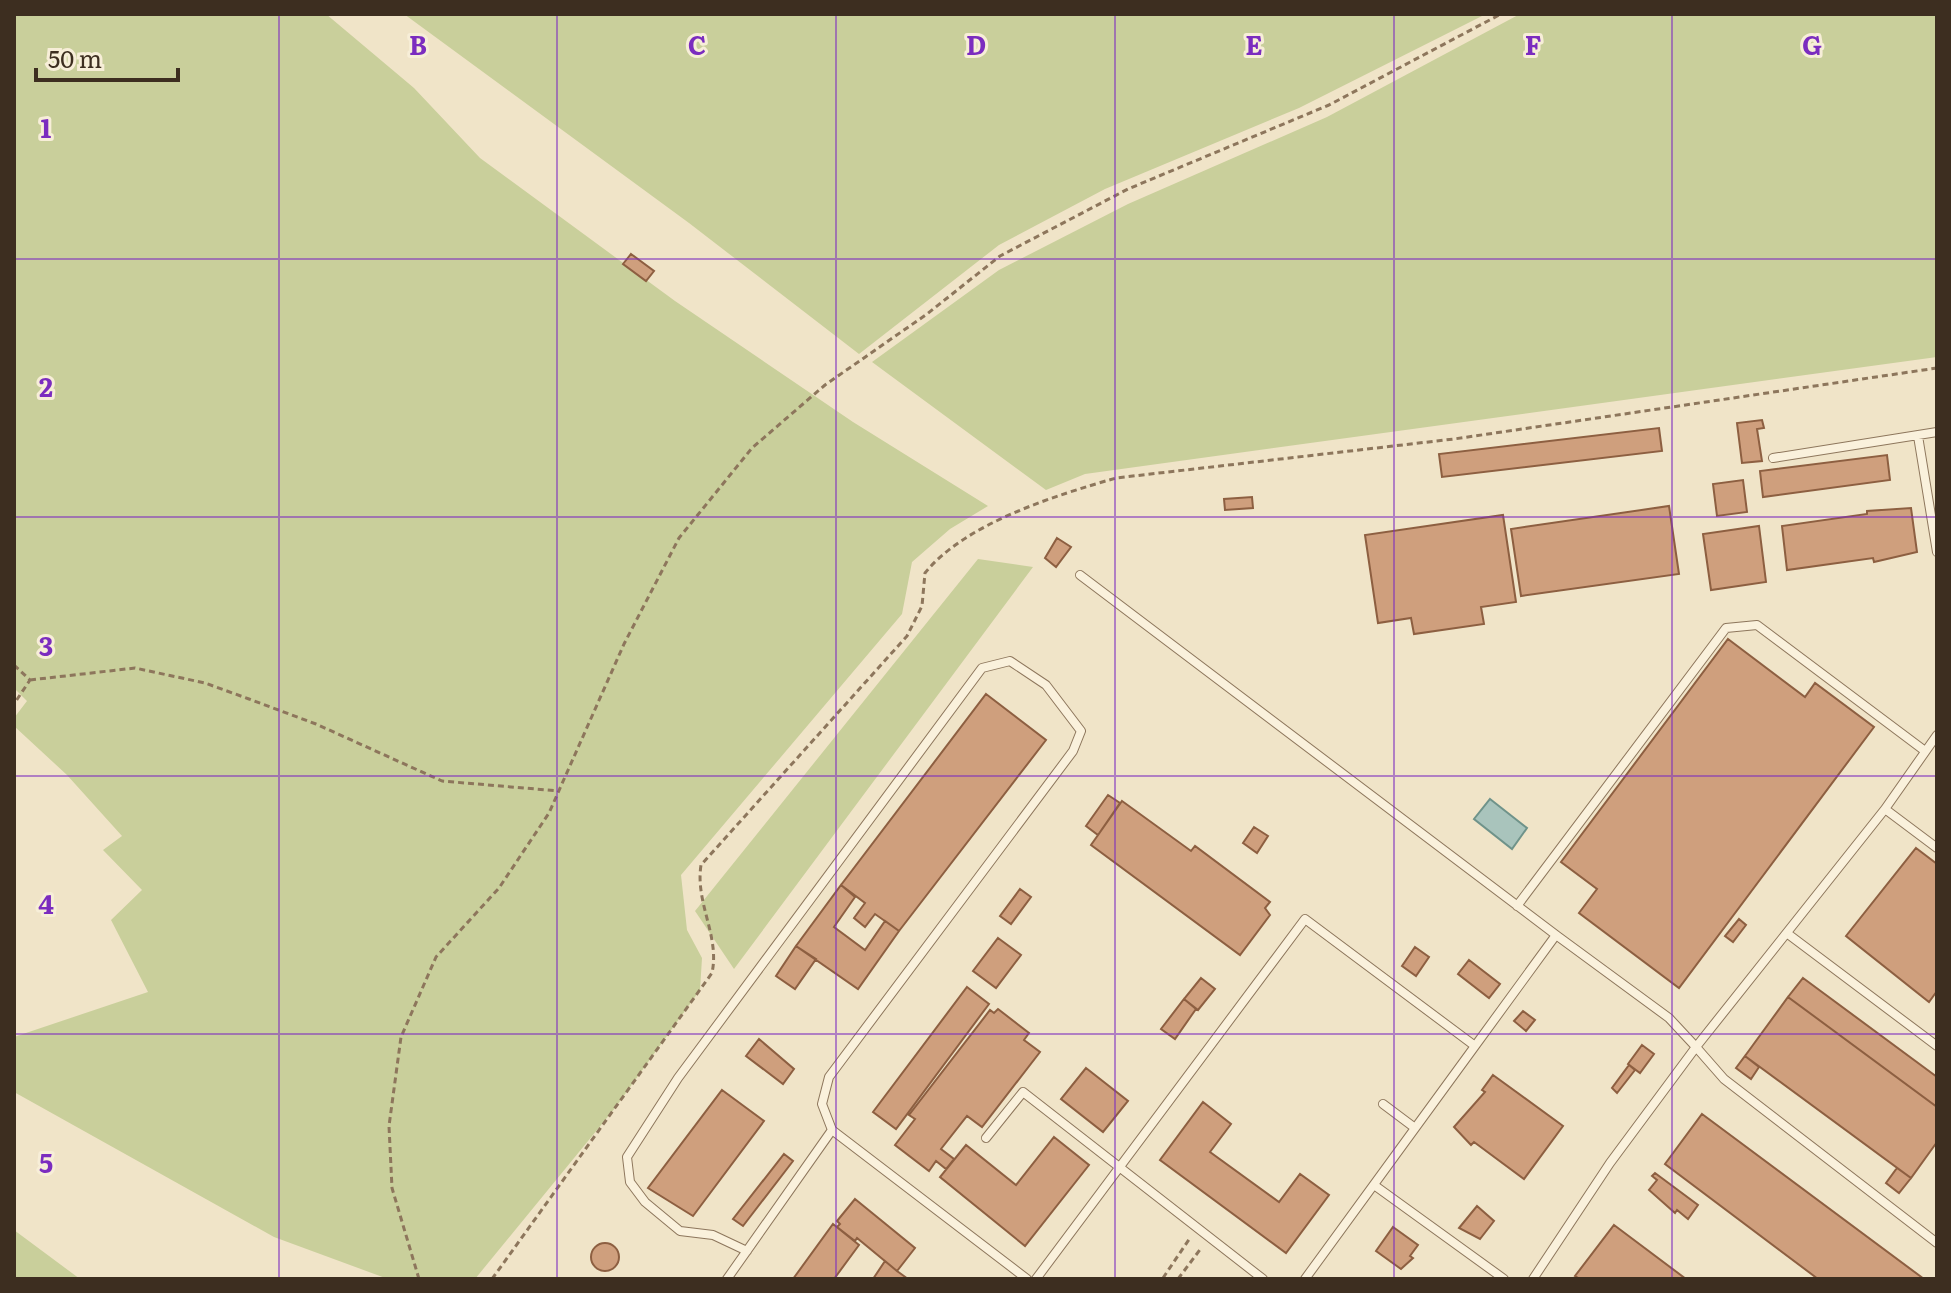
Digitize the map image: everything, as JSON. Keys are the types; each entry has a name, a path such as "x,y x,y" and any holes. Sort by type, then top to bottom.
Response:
{"lane":[{"path":"1773,458 1937,432"},
{"path":"1918,436 1937,552"},
{"path":"1080,575 1669,1018 1724,1079 1937,1243"},
{"path":"1517,906 1726,628 1757,625 1925,751"},
{"path":"747,1251 713,1235 680,1231 645,1202 630,1182 627,1157 678,1078 982,668 1010,661 1046,685 1081,731 1073,751 829,1077 822,1104 832,1130 1027,1279"},
{"path":"1533,1279 1610,1163 1696,1047 1885,809 1937,735"},
{"path":"1885,809 1937,848"},
{"path":"1036,1279 1305,919 1475,1046"},
{"path":"1788,934 1937,1046"},
{"path":"1305,1279 1556,935"},
{"path":"986,1138 1023,1092 1119,1170 1263,1279"},
{"path":"1383,1104 1415,1128"},
{"path":"727,1279 832,1130"},
{"path":"1374,1185 1504,1279"}],"path":[{"path":"419,1279 392,1188 389,1126 401,1037 436,957 499,888 559,791 624,644 679,538 752,448 813,395 927,314 1000,256 1128,189 1329,105 1501,14"},
{"path":"492,1279 712,973 714,951 698,883 701,865 907,636 922,606 925,573 960,541 1069,492 1116,478 1454,439 1937,368"},
{"path":"14,665 30,680 135,668 205,683 316,724 442,781 559,791"},
{"path":"14,704 30,680"},
{"path":"1163,1279 1197,1229"},
{"path":"1178,1279 1208,1238"}],"green space":[{"path":"14,14 326,14 414,88 480,158 675,301 853,422 988,506 950,529 912,562 902,614 681,875 687,930 702,958 700,990 615,1108 475,1279 388,1279 274,1237 14,1092 14,1037 148,992 111,920 142,890 103,850 122,836 67,775 14,726 14,718 27,701 14,688"},
{"path":"404,14 1486,14 1299,108 1105,189 999,245 859,354 689,223"},
{"path":"1520,14 1937,14 1937,357 1085,474 1046,490 872,362 999,270 1128,204 1327,117"},
{"path":"978,559 1033,567 734,969 695,911"},
{"path":"14,1230 80,1279 14,1279"}],"water":[{"path":"1490,799 1527,828 1512,849 1474,819"}],"building":[{"path":"631,254 654,271 646,281 623,264"},
{"path":"1762,420 1764,428 1757,429 1762,461 1742,463 1737,423"},
{"path":"1659,428 1662,451 1442,477 1439,454"},
{"path":"1887,455 1890,480 1763,497 1760,471"},
{"path":"1743,480 1747,512 1717,516 1713,484"},
{"path":"1252,497 1253,508 1225,510 1224,499"},
{"path":"1669,506 1679,574 1521,596 1511,529"},
{"path":"1911,508 1917,552 1874,562 1873,558 1787,570 1782,526 1867,514 1867,511"},
{"path":"1503,515 1516,602 1481,607 1484,624 1414,634 1411,618 1378,623 1365,535"},
{"path":"1759,526 1766,582 1711,590 1703,534"},
{"path":"1057,538 1071,547 1056,567 1045,558"},
{"path":"1728,639 1805,697 1815,683 1874,727 1679,988 1579,913 1597,889 1561,862"},
{"path":"986,694 1046,740 899,931 875,914 865,927 854,918 865,903 841,885"},
{"path":"1108,795 1120,803 1098,835 1086,826"},
{"path":"1122,801 1191,851 1195,846 1270,902 1265,908 1270,915 1240,955 1091,845"},
{"path":"1254,827 1268,836 1257,853 1243,843"},
{"path":"1916,848 1937,864 1937,991 1929,1002 1846,936"},
{"path":"841,885 855,897 834,927 865,950 885,921 899,931 858,989 796,946"},
{"path":"1020,889 1031,897 1011,924 1000,916"},
{"path":"1739,919 1746,925 1733,942 1725,936"},
{"path":"998,938 1021,955 996,988 973,971"},
{"path":"796,946 816,959 795,989 776,976"},
{"path":"1415,947 1429,957 1416,976 1402,966"},
{"path":"1469,960 1500,984 1489,998 1458,974"},
{"path":"1201,978 1215,989 1198,1010 1184,999"},
{"path":"1803,978 1937,1077 1937,1107 1788,997"},
{"path":"967,987 989,1004 896,1129 873,1112"},
{"path":"1788,997 1937,1107 1937,1142 1911,1178 1745,1056"},
{"path":"1184,999 1196,1009 1175,1039 1161,1029"},
{"path":"998,1009 1029,1033 1024,1040 1040,1052 982,1127 967,1116 941,1149 954,1159 946,1169 936,1161 929,1171 895,1145 915,1119 909,1115 990,1010 994,1013"},
{"path":"1523,1011 1535,1020 1526,1031 1514,1021"},
{"path":"759,1039 794,1069 783,1084 746,1056"},
{"path":"1642,1045 1654,1054 1640,1073 1628,1064"},
{"path":"1745,1056 1759,1067 1751,1079 1736,1068"},
{"path":"1629,1065 1635,1070 1617,1093 1612,1088"},
{"path":"1086,1068 1128,1101 1103,1132 1061,1099"},
{"path":"1493,1075 1563,1126 1524,1179 1474,1142 1471,1145 1454,1127 1485,1092 1482,1090"},
{"path":"722,1090 764,1121 693,1216 648,1188"},
{"path":"1203,1102 1231,1124 1210,1152 1279,1202 1300,1174 1329,1195 1286,1253 1160,1160"},
{"path":"1702,1114 1924,1279 1818,1279 1665,1164"},
{"path":"1054,1137 1089,1165 1025,1246 940,1177 966,1145 1016,1185"},
{"path":"784,1154 793,1161 743,1226 733,1219"},
{"path":"1897,1168 1911,1178 1899,1193 1886,1183"},
{"path":"1655,1173 1698,1205 1688,1219 1677,1210 1675,1213 1649,1190 1657,1180 1652,1176"},
{"path":"855,1199 915,1248 897,1271 857,1238 855,1241 837,1227 840,1224 837,1221"},
{"path":"1477,1206 1494,1221 1480,1239 1459,1228"},
{"path":"833,1224 859,1245 834,1279 793,1279"},
{"path":"1614,1225 1686,1279 1580,1279 1575,1276"},
{"path":"1393,1227 1418,1245 1410,1256 1413,1258 1401,1269 1376,1251"},
{"path":"605,1243 615,1247 619,1257 615,1267 605,1271 595,1267 591,1257 595,1247"},
{"path":"885,1261 897,1271 908,1279 873,1279"}]}
